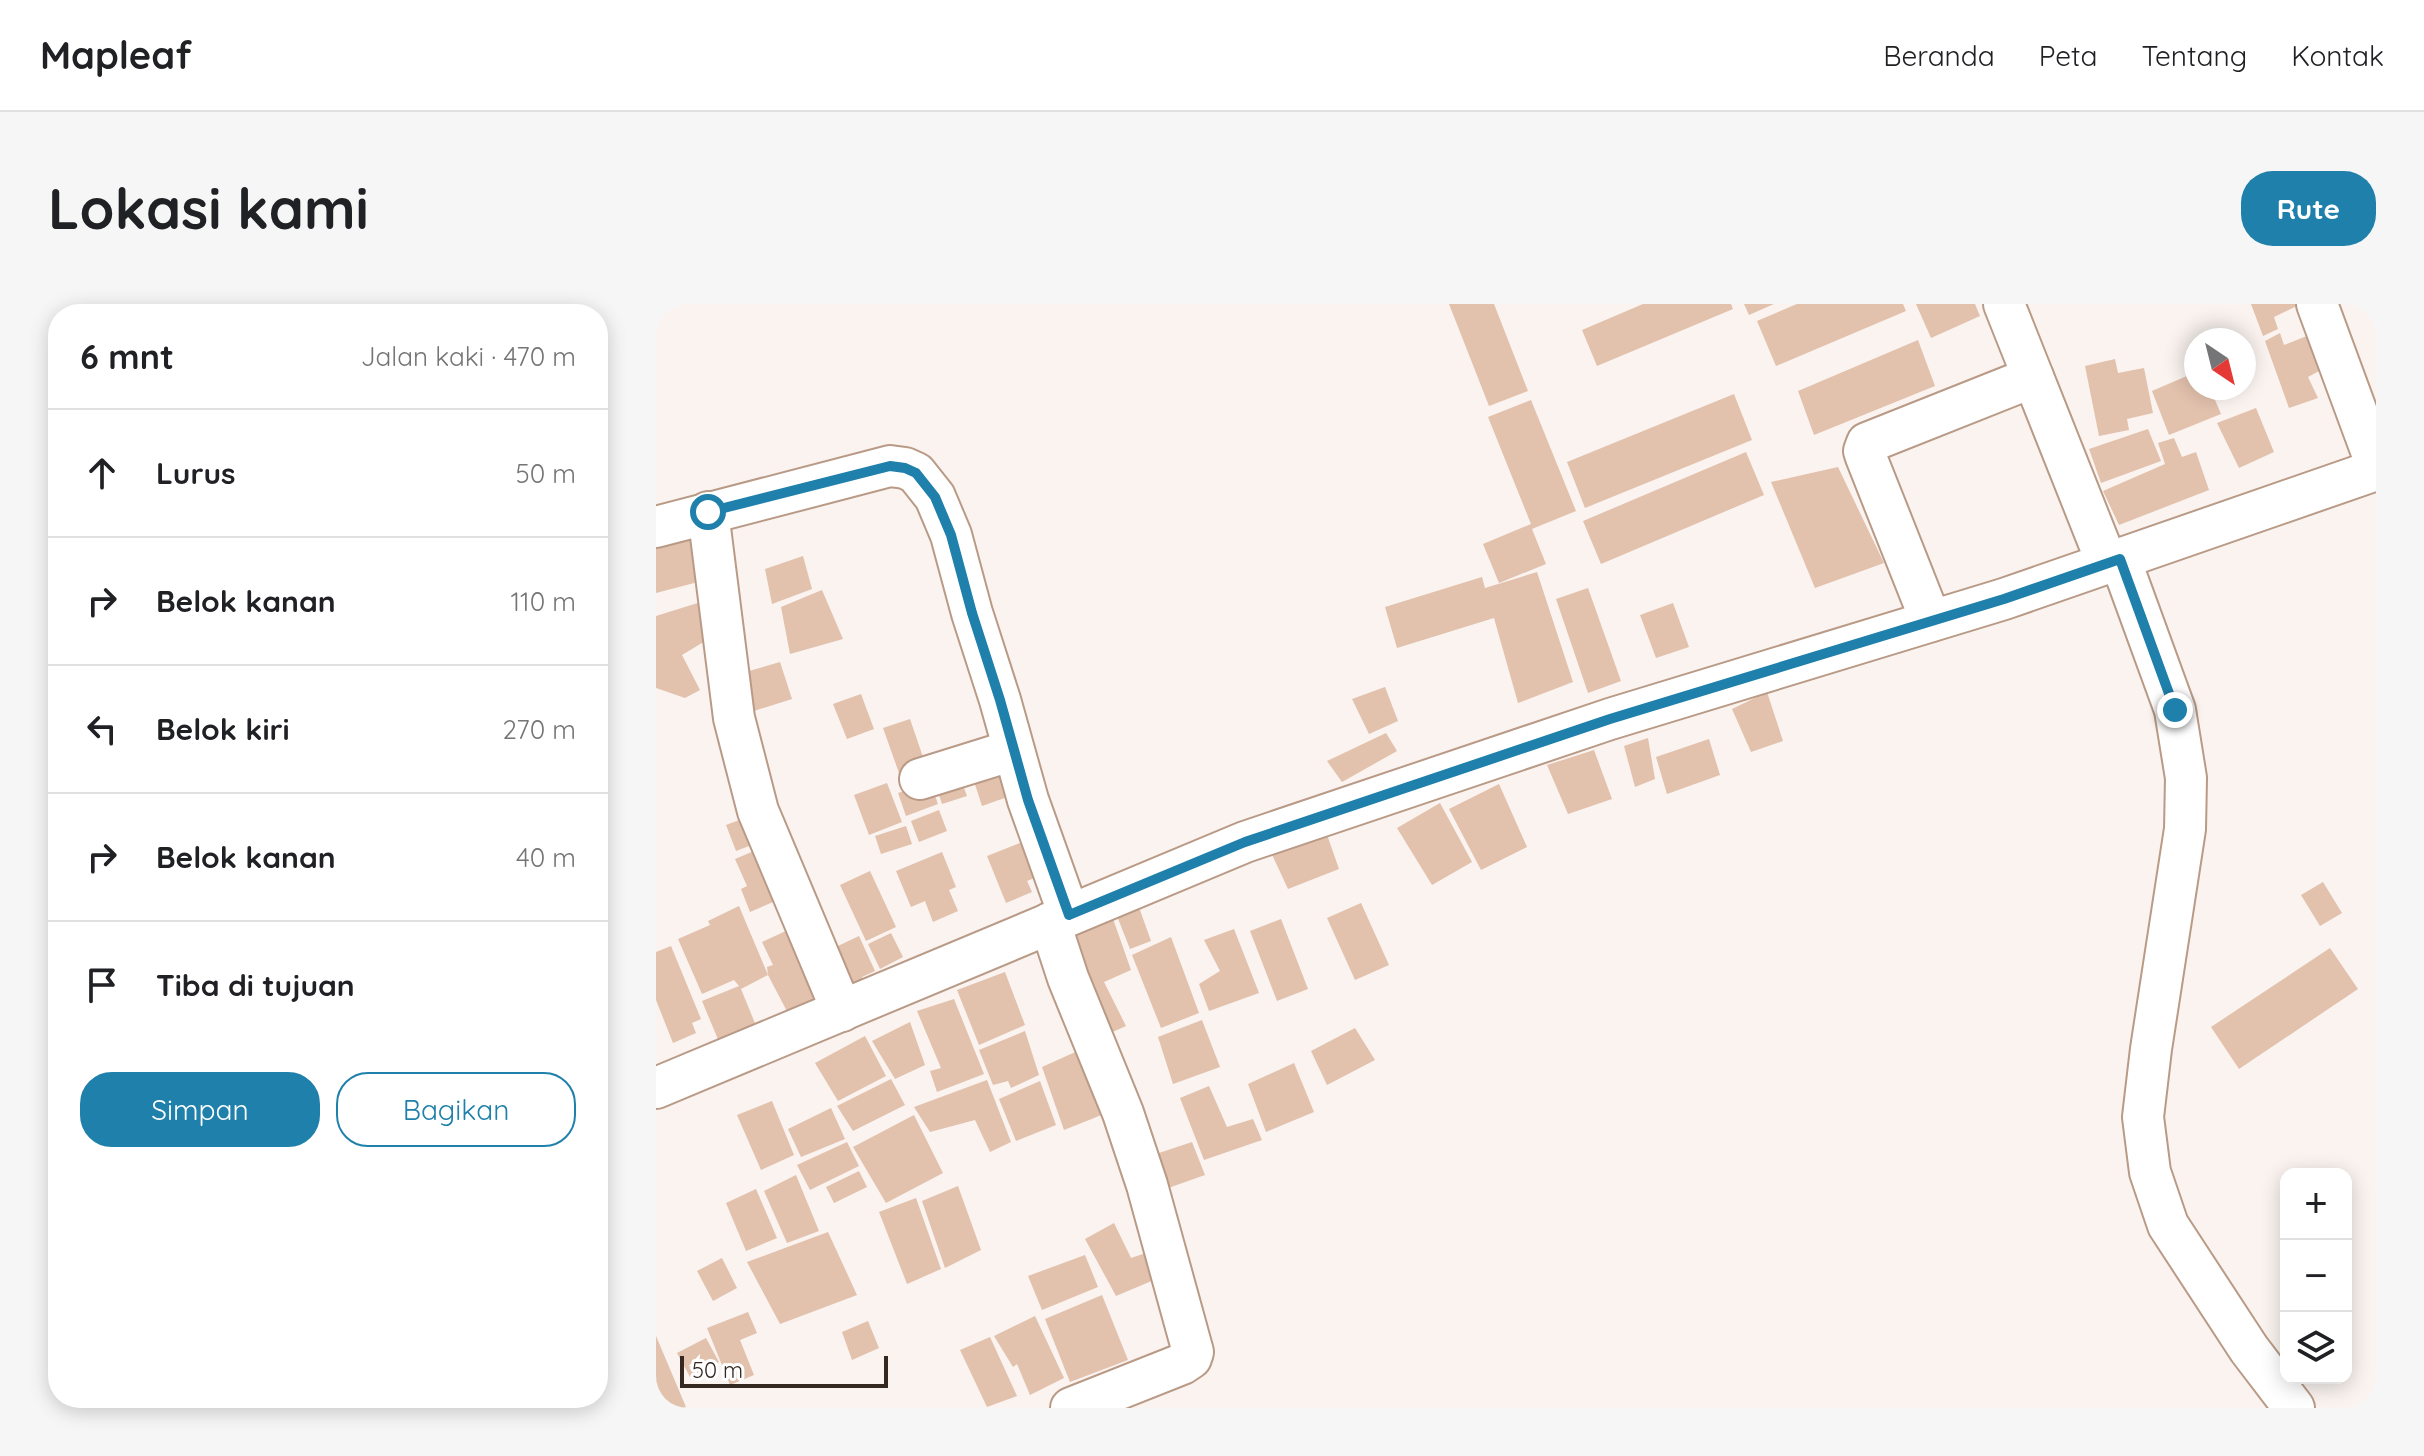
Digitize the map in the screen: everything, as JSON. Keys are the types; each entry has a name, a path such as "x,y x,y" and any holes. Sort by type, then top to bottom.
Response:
{"street":[{"path":"2004,304 2175,710 2186,778 2185,829 2143,1117 2150,1172 2168,1225 2249,1349 2294,1408"},
{"path":"656,1088 1245,842 1610,719 1931,621 2114,561 2376,467 2317,304"},
{"path":"1931,621 1866,457 1865,447 1867,443 2033,377"},
{"path":"656,527 890,466 916,473 935,497 951,535 1000,700 1060,919 1068,978 1123,1113 1147,1185 1193,1352 1191,1358 1182,1364 1071,1408"},
{"path":"708,512 734,718 755,797 799,914 842,1011"},
{"path":"920,779 1013,750"}],"building":[{"path":"1449,304 1494,304 1528,391 1489,406"},
{"path":"1643,304 1731,304 1733,309 1597,366 1582,330"},
{"path":"1744,304 1774,304 1749,315"},
{"path":"1797,304 1903,304 1906,311 1776,366 1757,321"},
{"path":"1916,304 1975,304 1980,316 1931,338"},
{"path":"2251,304 2301,304 2274,317 2278,329 2263,336"},
{"path":"2317,332 2332,364 2308,377 2318,398 2289,408 2265,341 2280,333 2284,345"},
{"path":"1918,340 1935,386 1814,435 1798,391"},
{"path":"2115,359 2118,373 2144,368 2153,413 2127,419 2129,430 2099,436 2085,366"},
{"path":"2184,377 2184,400 2215,400 2221,414 2169,435 2152,391"},
{"path":"1734,394 1752,440 1585,508 1567,462"},
{"path":"1531,400 1576,511 1532,529 1546,564 1499,583 1483,544 1531,524 1488,417"},
{"path":"2256,408 2274,452 2239,468 2217,423"},
{"path":"2148,429 2161,461 2101,483 2089,449"},
{"path":"2174,438 2182,457 2196,452 2209,490 2119,525 2103,491 2165,464 2158,443"},
{"path":"1746,452 1764,495 1601,564 1583,521"},
{"path":"1838,467 1884,563 1815,588 1771,482"},
{"path":"674,526 702,547 698,582 656,593 656,536"},
{"path":"803,556 812,589 772,604 765,569"},
{"path":"1537,572 1573,682 1518,703 1494,618 1397,648 1385,607 1482,577 1485,588"},
{"path":"1588,588 1621,681 1588,693 1556,599"},
{"path":"822,590 843,639 790,654 781,607"},
{"path":"704,601 710,638 682,655 700,690 685,698 656,688 656,616"},
{"path":"1673,603 1689,647 1656,658 1640,615"},
{"path":"780,662 792,699 754,711 742,673"},
{"path":"1385,687 1398,721 1369,734 1352,699"},
{"path":"1767,692 1783,741 1751,752 1732,709"},
{"path":"861,694 874,729 847,739 833,704"},
{"path":"910,719 925,763 899,773 883,728"},
{"path":"1386,733 1397,751 1342,782 1327,761"},
{"path":"1648,738 1655,779 1635,787 1624,746"},
{"path":"1709,739 1720,775 1667,794 1656,757"},
{"path":"1594,750 1612,799 1568,814 1547,765"},
{"path":"1002,762 1013,795 982,806 971,772"},
{"path":"959,774 967,796 942,804 935,783"},
{"path":"930,782 938,804 906,816 898,793"},
{"path":"887,783 902,822 869,835 854,795"},
{"path":"1499,784 1527,847 1481,870 1449,809"},
{"path":"1440,803 1472,862 1432,885 1397,828"},
{"path":"939,810 947,831 919,842 911,821"},
{"path":"750,816 767,839 736,851 726,825"},
{"path":"906,826 912,844 881,854 875,836"},
{"path":"1324,826 1339,869 1288,889 1269,848"},
{"path":"1035,837 1049,872 1027,881 1032,892 1006,903 987,856"},
{"path":"768,845 789,895 750,912 741,889 747,886 735,859"},
{"path":"942,852 956,887 949,890 958,911 933,922 925,901 911,907 896,871"},
{"path":"870,871 896,927 866,941 840,885"},
{"path":"2323,882 2342,913 2320,926 2301,895"},
{"path":"1136,899 1151,941 1130,949 1113,906"},
{"path":"1361,903 1389,965 1355,980 1327,918"},
{"path":"739,906 768,975 741,989 759,1033 722,1049 702,1001 739,986 734,980 702,994 678,939 710,925 708,921"},
{"path":"1112,916 1131,970 1104,982 1126,1026 1099,1038 1061,937"},
{"path":"1281,919 1308,989 1277,1001 1250,931"},
{"path":"801,924 836,999 791,1019 768,975 767,967 773,965 762,942"},
{"path":"1234,929 1259,993 1209,1011 1199,984 1220,971 1204,940"},
{"path":"891,933 903,957 880,969 868,944"},
{"path":"859,936 875,971 862,977 866,986 845,985 821,954"},
{"path":"1171,937 1199,1013 1161,1028 1132,955"},
{"path":"671,946 701,1019 692,1023 696,1033 673,1043 656,1000 656,952"},
{"path":"2330,948 2358,989 2239,1069 2211,1027"},
{"path":"1005,972 1025,1025 979,1045 957,990"},
{"path":"954,999 984,1074 937,1092 930,1071 941,1068 917,1011"},
{"path":"1202,1020 1220,1067 1173,1084 1158,1037"},
{"path":"910,1022 925,1065 895,1079 872,1041"},
{"path":"1355,1028 1375,1060 1327,1085 1311,1051"},
{"path":"1025,1031 1039,1075 1011,1088 1008,1081 993,1085 979,1050"},
{"path":"865,1036 886,1076 838,1101 815,1063"},
{"path":"1082,1049 1109,1112 1064,1130 1042,1067"},
{"path":"1294,1063 1314,1112 1266,1132 1248,1084"},
{"path":"891,1079 905,1105 853,1131 837,1106"},
{"path":"987,1080 1011,1142 990,1152 975,1120 930,1132 914,1107"},
{"path":"1040,1081 1056,1125 1016,1141 999,1099"},
{"path":"1209,1086 1227,1127 1253,1119 1262,1140 1204,1160 1180,1098"},
{"path":"772,1101 794,1155 761,1170 737,1115"},
{"path":"831,1108 845,1139 801,1157 788,1129"},
{"path":"914,1115 943,1173 886,1203 853,1147"},
{"path":"847,1142 859,1166 810,1190 797,1165"},
{"path":"1192,1142 1205,1175 1157,1192 1144,1158"},
{"path":"859,1171 867,1187 834,1203 826,1187"},
{"path":"796,1175 819,1231 787,1243 764,1191"},
{"path":"958,1186 981,1250 945,1268 922,1201"},
{"path":"756,1189 777,1238 746,1251 726,1203"},
{"path":"916,1198 941,1269 907,1284 879,1212"},
{"path":"1114,1223 1131,1258 1149,1252 1161,1277 1116,1296 1085,1239"},
{"path":"828,1232 857,1295 780,1324 747,1262"},
{"path":"1085,1255 1098,1287 1042,1310 1028,1276"},
{"path":"722,1258 737,1288 713,1301 697,1271"},
{"path":"1102,1295 1128,1360 1070,1382 1045,1319"},
{"path":"748,1312 757,1333 740,1340 754,1375 730,1385 707,1328"},
{"path":"1035,1316 1064,1378 1030,1395 1017,1364 1013,1367 994,1336"},
{"path":"868,1321 879,1348 852,1360 842,1332"},
{"path":"656,1336 686,1407 656,1408"},
{"path":"990,1337 1017,1396 987,1407 960,1350"},
{"path":"706,1338 719,1362 690,1377 677,1353"}],"route":[{"path":"708,512 890,466 916,473 935,497 951,535 1028,800 1069,915 1245,842 1610,719 2004,599 2120,559 2175,710"}]}
